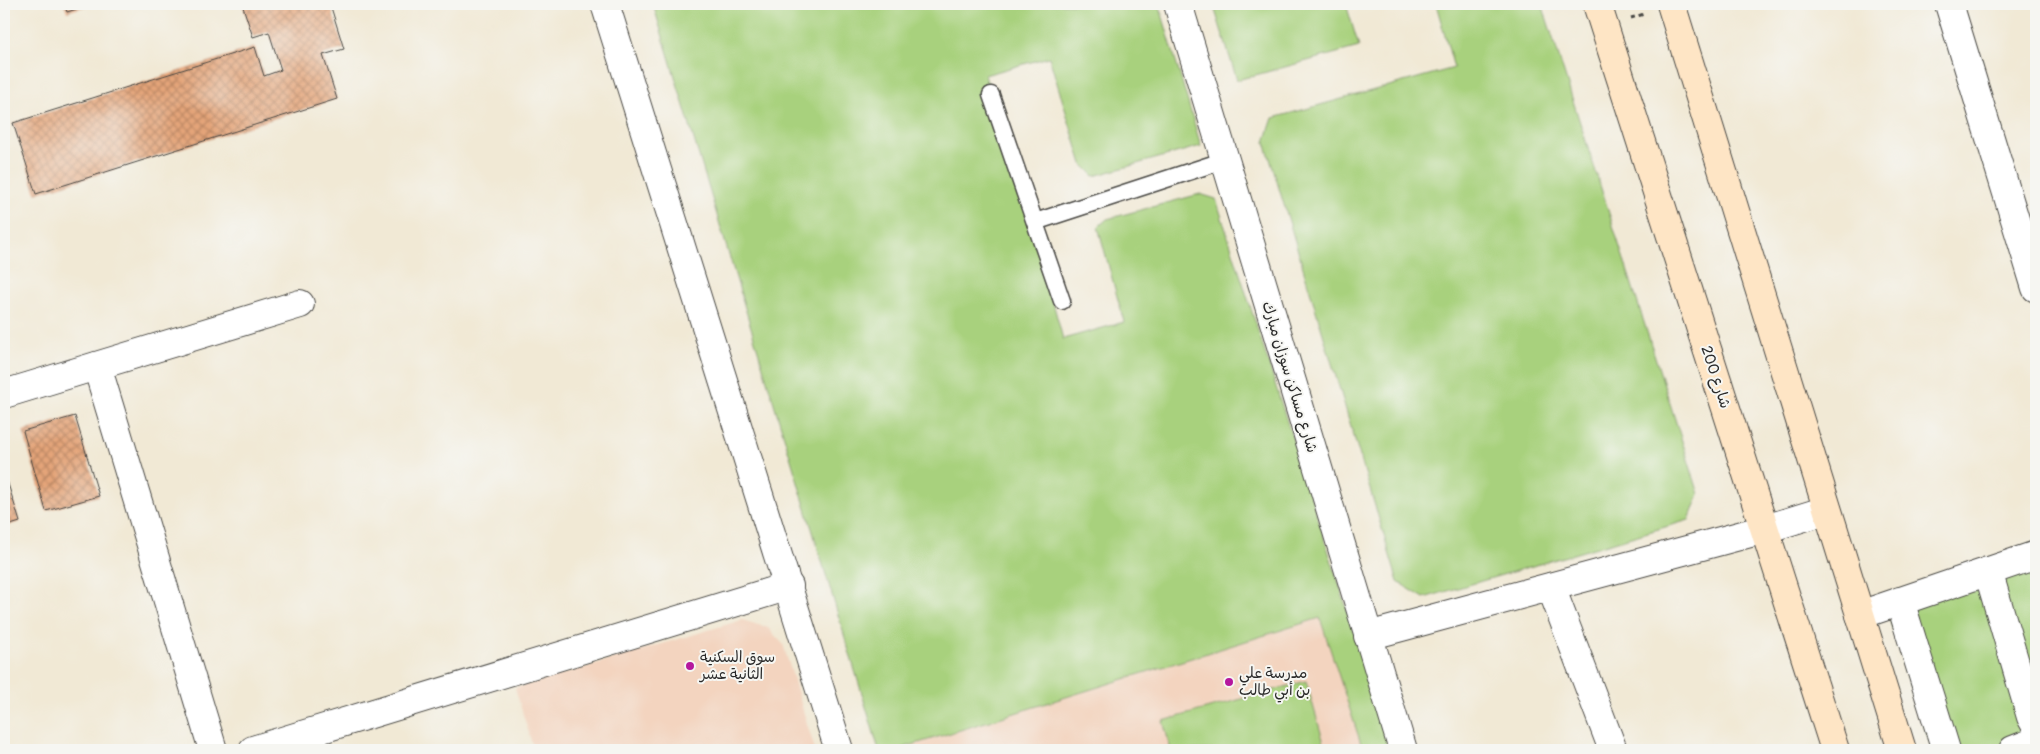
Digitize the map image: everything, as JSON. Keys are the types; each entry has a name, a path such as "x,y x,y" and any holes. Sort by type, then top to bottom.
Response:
{"street":[{"path":"605,4 839,750"},
{"name":"شارع مساكن سوزان مبارك","path":"1178,4 1402,750"},
{"path":"1950,4 2036,288"},
{"path":"1671,5 1902,750"},
{"name":"شارع 200","path":"1600,15 1835,750"},
{"path":"4,394 300,304"},
{"path":"97,366 213,750"},
{"path":"1368,636 1765,529 1827,510"},
{"path":"1860,615 2036,555"},
{"path":"1988,572 2035,723 2013,750"},
{"path":"253,750 789,586"},
{"path":"1551,587 1613,750"},
{"path":"1900,601 1946,750"}],"lane":[{"path":"991,95 1062,301"},
{"path":"1035,222 1225,160"}],"path":[{"path":"1600,15 1671,5"}],"shaded area":[{"name":"مدرسة علي بن أبي طالب","path":"1321,618 1363,750 913,750 911,746"},
{"name":"سوق السكنية الثانية عشر","path":"742,620 768,628 783,644 815,750 534,750 515,688"}],"green space":[{"path":"653,4 1159,4 1201,146 1094,176 1082,164 1049,57 985,75 1037,244 1063,339 1124,322 1098,227 1107,219 1200,194 1216,199 1392,750 1363,750 1320,618 896,750 879,750"},
{"path":"1213,4 1346,4 1359,47 1237,80"},
{"path":"1436,4 1542,4 1699,494 1689,520 1424,598 1398,582 1265,142 1273,118 1454,68"},
{"path":"2036,561 2036,750 1932,750 1886,608"},
{"path":"1306,681 1326,750 1171,750 1163,721"}],"building":[{"path":"64,4 93,4 67,12"},
{"path":"242,4 330,4 344,49 323,55 337,99 36,194 13,123 255,47 264,76 281,70 269,32 253,37"},
{"path":"75,416 99,496 46,511 23,431"},
{"path":"4,471 20,522 4,527"}],"place":[{"name":"سوق السكنية الثانية عشر","path":"690,666"},
{"name":"مدرسة علي بن أبي طالب","path":"1229,682"}]}
